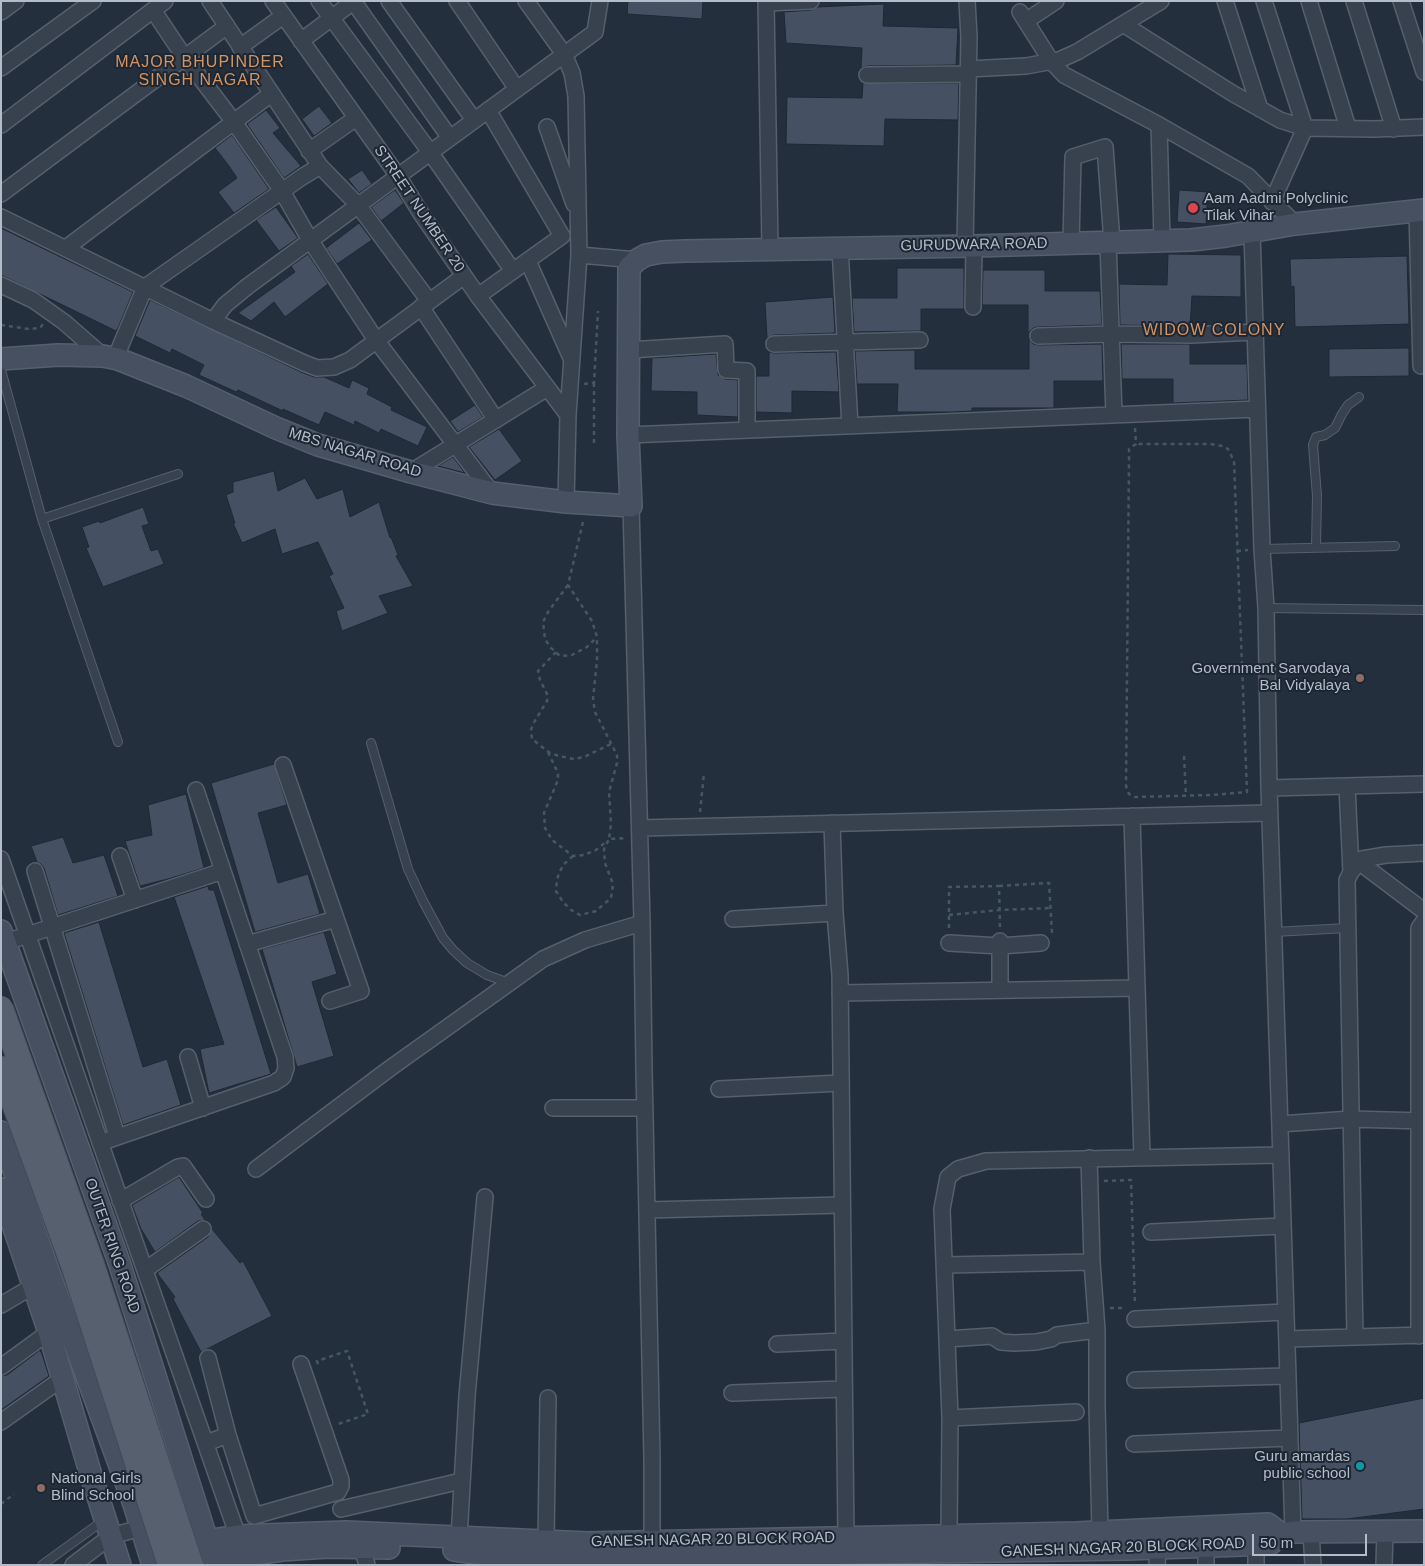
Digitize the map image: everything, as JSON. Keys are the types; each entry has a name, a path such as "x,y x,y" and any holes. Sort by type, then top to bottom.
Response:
{"main road":[{"name":"OUTER RING ROAD","path":"1,1008 92,1262 206,1558"},
{"path":"1,1068 74,1268 170,1565"}],"street":[{"path":"1,12 16,1"},
{"path":"1,68 93,1"},
{"path":"210,1 309,151 320,166 358,205 425,304 496,420"},
{"name":"STREET NUMBER 20","path":"273,1 398,176 478,296 568,415"},
{"path":"319,1 430,152 514,271"},
{"path":"301,41 354,1 450,138"},
{"path":"389,1 474,120"},
{"path":"457,1 517,89"},
{"path":"526,1 564,54 572,73 576,96 579,255 568,415 566,502"},
{"path":"213,321 225,305 240,292 595,32 600,1"},
{"path":"770,249 766,2 811,1"},
{"path":"967,1 969,37 969,246 972,307"},
{"path":"1056,1 1023,16 1051,61 1064,74 1248,176 1295,224"},
{"path":"1225,1 1260,109"},
{"path":"1264,1 1305,128 1272,202"},
{"path":"1309,1 1348,128"},
{"path":"1354,1 1394,129"},
{"path":"1401,1 1424,72"},
{"path":"867,75 968,71 1026,66 1060,60 1123,24 1151,4"},
{"path":"1,124 159,6 185,58 234,122 282,191 310,240 376,340 492,493"},
{"path":"240,46 283,16"},
{"path":"1123,24 1280,120 1305,128 1394,129 1424,127"},
{"path":"1,194 227,26"},
{"path":"66,248 271,94"},
{"path":"478,296 562,236 488,110"},
{"path":"309,151 356,118"},
{"path":"1159,125 1162,240"},
{"path":"547,127 579,217"},
{"path":"1071,243 1073,158 1106,147 1114,415"},
{"path":"1,285 33,300 109,357 145,287 320,166"},
{"path":"1420,211 1421,366"},
{"name":"GURUDWARA ROAD","path":"637,260 646,255 662,252 1191,240 1295,224 1420,211"},
{"path":"1,217 213,321 317,368 334,367 350,360 464,276"},
{"path":"1252,232 1262,549 1266,608 1269,788 1290,1438 1295,1532 1313,1565"},
{"path":"840,248 850,426"},
{"path":"579,255 637,260"},
{"path":"637,260 629,268 628,435 640,832 647,1210 647,1555"},
{"path":"528,261 572,360"},
{"path":"1038,336 1111,334 1191,335 1255,332"},
{"path":"774,344 920,340"},
{"path":"629,350 725,344 726,370 747,371 747,430"},
{"name":"MBS NAGAR ROAD","path":"1,358 58,355 109,357 186,386 276,428 309,441 411,472 492,493 566,502 631,506"},
{"path":"411,472 456,446 547,388"},
{"path":"628,435 1257,410"},
{"path":"284,765 361,991 330,1001"},
{"path":"1269,788 1424,784"},
{"path":"1347,786 1355,867"},
{"path":"100,1143 274,1084 283,1077 286,1068 286,1057 196,790"},
{"path":"640,832 698,826 1270,813"},
{"path":"1132,816 1142,1158"},
{"path":"832,823 840,993 846,1538"},
{"path":"1356,1337 1347,880 1355,867 1370,857 1424,853"},
{"path":"120,856 136,900"},
{"path":"1,859 245,1556"},
{"path":"1355,867 1424,911"},
{"path":"35,871 117,1136"},
{"path":"3,937 52,928 223,871"},
{"path":"733,919 835,913"},
{"path":"247,944 336,919"},
{"path":"1287,1339 1421,1335 1422,1053 1419,928 1424,921"},
{"path":"256,1169 543,959 585,940 642,923"},
{"name":"OUTER RING ROAD","path":"3,937 120,1265 189,1486 206,1558"},
{"path":"949,939 1000,943 1047,940"},
{"path":"1000,943 1000,985"},
{"path":"945,982 1137,988"},
{"path":"840,993 1052,982"},
{"path":"188,1057 203,1108"},
{"path":"719,1089 841,1083"},
{"path":"553,1108 644,1108"},
{"path":"1280,1124 1351,1119 1422,1122"},
{"path":"1,1132 50,1276 134,1504 153,1565"},
{"path":"949,1536 950,1418 942,1209 948,1178 958,1169 986,1161 1281,1155"},
{"path":"1086,1545 1097,1406 1097,1330 1092,1262 1089,1158"},
{"path":"120,1201 178,1167 183,1166 206,1199"},
{"path":"1,1189 49,1332 120,1565"},
{"path":"462,1551 461,1481 485,1197"},
{"path":"647,1210 842,1205"},
{"path":"1151,1232 1283,1226"},
{"path":"145,1270 203,1229"},
{"path":"945,1265 1092,1262"},
{"path":"2,1303 34,1286"},
{"path":"1135,1319 1286,1312"},
{"path":"947,1339 992,1336 1001,1342 1021,1343 1051,1340 1057,1335 1097,1330"},
{"path":"1,1367 49,1332"},
{"path":"777,1344 843,1341"},
{"path":"208,1358 228,1435 254,1516 338,1492"},
{"path":"301,1364 341,1480 338,1492 346,1532"},
{"path":"1134,1380 1288,1376"},
{"path":"1,1422 63,1378"},
{"path":"732,1393 843,1390"},
{"path":"546,1542 548,1398"},
{"path":"950,1418 1076,1412"},
{"path":"113,1445 170,1424"},
{"path":"206,1443 228,1435"},
{"path":"1134,1444 1290,1438"},
{"path":"341,1509 461,1481"},
{"path":"134,1504 189,1486"},
{"name":"GANESH NAGAR 20 BLOCK ROAD","path":"206,1558 237,1536 346,1532 462,1551 509,1561 535,1563 846,1538 881,1552 932,1559 1051,1558 1086,1545 1268,1524 1295,1532"},
{"path":"72,1565 108,1527 141,1528"},
{"path":"1384,1565 1385,1531"},
{"path":"1295,1532 1424,1531"},
{"name":"GANESH NAGAR 20 BLOCK ROAD","path":"206,1558 245,1556 305,1548 365,1556 430,1548 462,1551 546,1542 587,1543 675,1561 812,1559 881,1552 949,1536 1086,1545 1158,1557 1256,1555 1270,1544 1295,1532"},
{"path":"281,1565 305,1548"}],"lane":[{"path":"1,370 42,519 118,742"},
{"path":"1316,547 1317,496 1313,445 1316,437 1325,435 1335,428 1348,405 1359,397"},
{"path":"42,519 178,474"},
{"path":"1262,549 1395,546"},
{"path":"1266,608 1424,610"},
{"path":"371,742 408,869 423,901 444,938 453,950 467,963 487,975 509,983"},
{"path":"1274,932 1347,928"},
{"path":"42,1565 108,1527"}],"path":[{"path":"594,446 594,383 598,311"},
{"path":"1,325 29,329 40,328 49,312"},
{"path":"570,384 594,383"},
{"path":"1134,414 1136,444"},
{"path":"1136,444 1211,444 1222,446 1228,450 1234,461 1247,792 1135,797 1129,794 1126,786 1128,459 1129,449 1136,444"},
{"path":"588,503 568,585 543,622 545,639 560,656 572,655 587,647 597,637"},
{"path":"568,585 592,621 597,637 593,699 595,712 616,755 617,763 609,792 609,839 604,849 605,863 613,884 610,898 596,911 580,915 571,910 556,891 556,880 564,864 573,856 584,855 596,850 609,839 640,832"},
{"path":"556,652 538,671 548,696 533,724 531,730 532,739 547,751 574,759 584,757 611,744"},
{"path":"547,751 558,773 558,780 544,813 545,828 552,840 573,856"},
{"path":"1184,756 1186,796"},
{"path":"698,826 704,773"},
{"path":"949,939 948,887 1050,883 1051,908 1047,940"},
{"path":"999,886 1000,943"},
{"path":"949,915 999,910 1051,908"},
{"path":"1104,1181 1131,1180 1135,1307 1108,1308"},
{"path":"1123,1308 1123,1320 1135,1319"},
{"path":"320,1370 317,1361 347,1351 368,1414 338,1424 335,1416"},
{"path":"1,1504 14,1494"}],"building":[{"path":"628,1 703,1 702,19 627,14"},
{"path":"884,4 883,26 958,28 956,65 867,66 861,68 862,48 786,43 784,12 811,10 817,7"},
{"path":"863,83 959,83 958,120 885,119 884,146 786,144 787,97 862,98"},
{"path":"319,106 332,123 314,136 302,119"},
{"path":"266,110 280,128 273,133 301,166 284,178 247,124"},
{"path":"232,135 269,189 234,213 218,192 237,178 215,148"},
{"path":"362,170 372,184 359,193 348,179"},
{"path":"395,190 404,203 381,221 371,207"},
{"path":"1179,190 1208,192 1206,224 1177,222"},
{"path":"276,207 298,238 279,251 256,220"},
{"path":"359,223 372,240 337,264 326,248"},
{"path":"1,228 133,292 116,331 1,275"},
{"path":"308,254 328,284 285,317 274,302 251,321 238,313 295,272 291,266"},
{"path":"1168,254 1241,255 1241,297 1192,296 1190,326 1120,325 1119,284 1167,285"},
{"path":"1407,256 1409,324 1295,327 1294,286 1291,287 1290,259"},
{"path":"897,268 964,268 964,309 921,309 921,331 854,332 852,298 897,298"},
{"path":"983,270 1045,270 1045,291 1100,291 1102,325 1038,327 1033,328 1028,333 1028,305 982,305"},
{"path":"833,297 835,333 774,335 767,338 765,302"},
{"path":"150,300 301,372 314,377 324,377 349,388 352,380 369,388 367,394 392,407 391,410 427,427 418,446 381,429 379,433 355,421 354,425 325,412 319,425 199,375 204,365 172,349 170,353 135,336"},
{"path":"1029,339 1033,344 1038,345 1102,344 1103,381 1054,381 1054,408 972,408 972,411 952,412 897,412 898,384 857,384 855,351 915,350 915,369 1029,369"},
{"path":"1121,344 1190,344 1190,364 1247,364 1248,400 1173,403 1173,379 1122,379"},
{"path":"1409,348 1409,376 1329,377 1329,349"},
{"path":"769,352 836,352 839,392 792,391 792,413 756,412 756,376 769,376"},
{"path":"716,354 718,375 725,379 738,380 738,417 697,415 697,392 651,391 652,358"},
{"path":"475,405 483,417 458,432 450,421"},
{"path":"499,429 522,461 495,480 469,447"},
{"path":"453,457 465,473 438,466"},
{"path":"274,471 278,491 305,478 317,499 343,489 350,517 379,502 390,538 398,555 396,556 413,586 379,596 388,613 342,631 336,611 344,608 329,576 333,574 318,542 282,554 275,529 242,543 233,523 235,523 226,495 233,492 233,482"},
{"path":"143,507 149,524 142,526 151,551 158,549 164,564 103,587 86,548 89,547 82,527 99,521 100,523"},
{"path":"274,764 287,805 258,813 278,883 308,874 320,914 255,932 211,783"},
{"path":"186,794 204,868 140,886 125,841 152,835 148,805"},
{"path":"63,837 73,863 104,855 118,896 58,915 44,868 37,862 31,846"},
{"path":"208,886 209,890 214,890 271,1074 209,1093 200,1049 224,1044 174,897"},
{"path":"99,922 143,1067 167,1059 181,1105 123,1125 64,933"},
{"path":"324,932 337,974 312,982 334,1056 297,1067 262,949"},
{"path":"179,1177 203,1213 201,1214 205,1220 198,1221 155,1252 141,1229 132,1205"},
{"path":"212,1229 240,1263 243,1261 272,1316 201,1352 173,1299 175,1297 157,1273 208,1237"},
{"path":"40,1350 49,1376 1,1410 1,1376 7,1375"},
{"name":"Guru amardas public school","path":"1424,1398 1424,1509 1347,1519 1302,1519 1299,1423"}],"place":[{"name":"Aam Aadmi Polyclinic Tilak Vihar","path":"1193,208"},
{"name":"Government Sarvodaya Bal Vidyalaya","path":"1360,678"},
{"name":"Guru amardas public school","path":"1360,1466"},
{"name":"National Girls Blind School","path":"41,1488"}],"district":[{"name":"MAJOR BHUPINDER SINGH NAGAR","path":"200,72"},
{"name":"WIDOW COLONY","path":"1214,331"}]}
